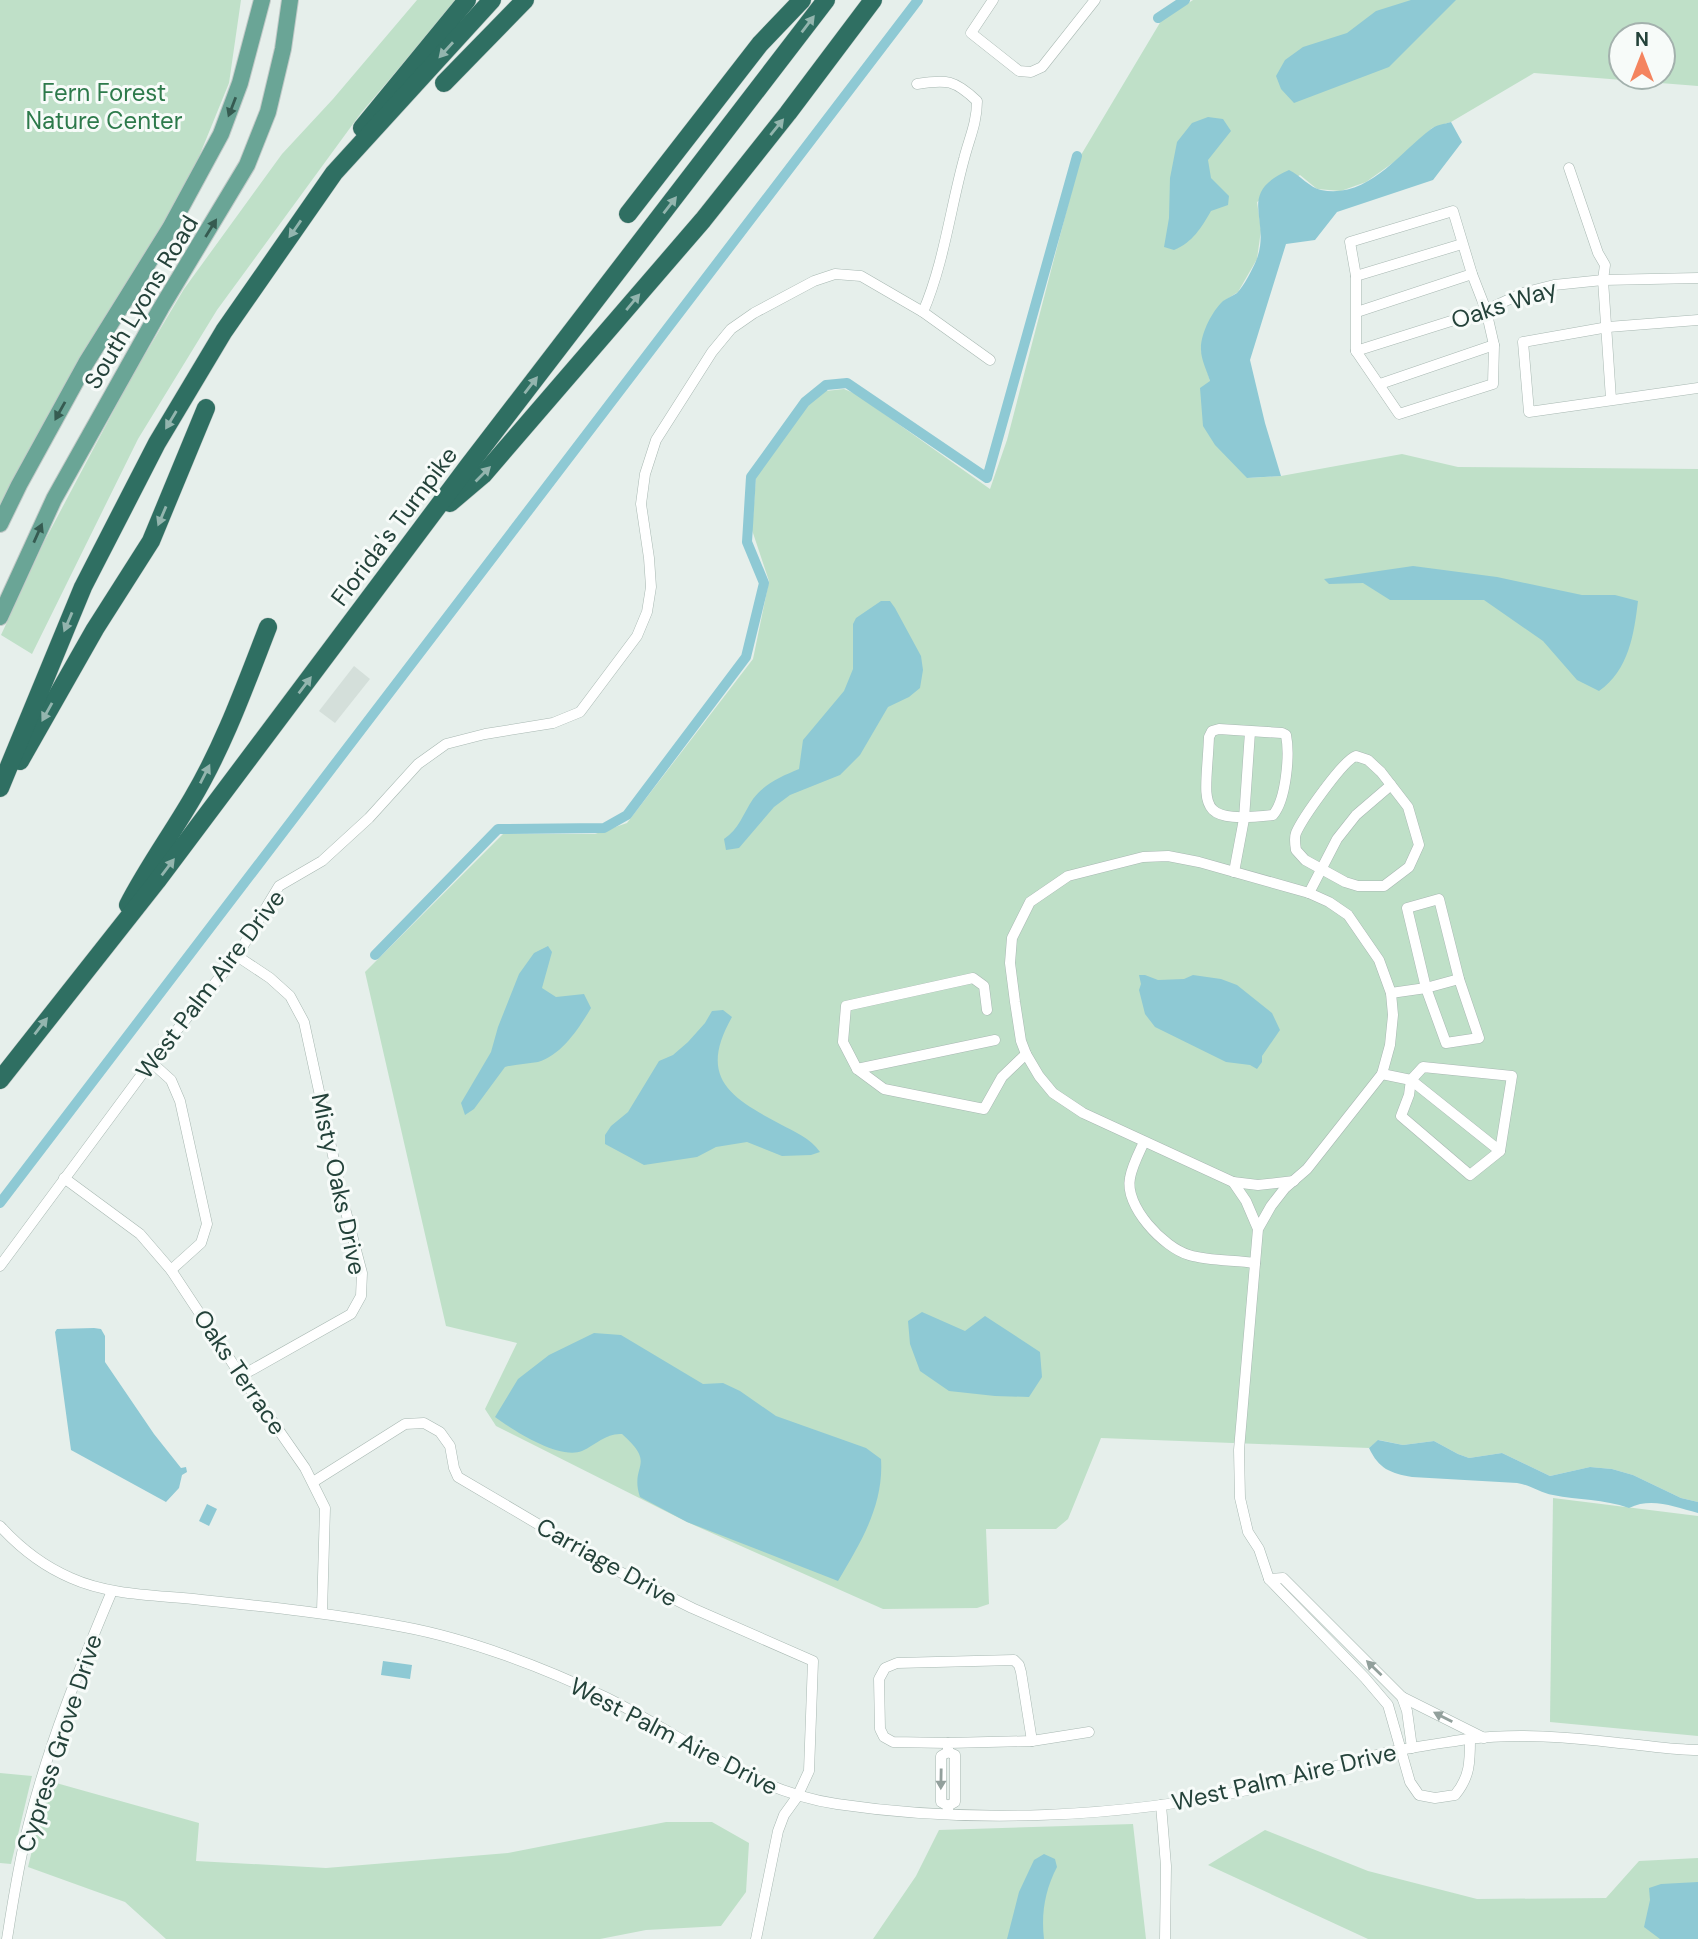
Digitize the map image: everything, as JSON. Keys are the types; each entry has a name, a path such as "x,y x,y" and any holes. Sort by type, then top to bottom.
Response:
{"highway":[{"path":"0,787 83,587 157,443 224,331 334,173 362,127 467,0"},
{"path":"334,173 492,0"},
{"path":"444,83 525,0"},
{"path":"628,214 760,44 802,0"},
{"name":"Florida's Turnpike","path":"0,1080 157,881 432,518 469,465 826,0"},
{"path":"432,518 482,475 703,220 873,0"},
{"path":"0,787 17,766 88,639 151,541 206,408"},
{"path":"110,939 143,876 193,797 233,718 268,627"}],"main road":[{"name":"South Lyons Road","path":"0,524 86,363 170,228 221,134 240,83 262,0"},
{"name":"South Lyons Road","path":"0,617 54,499 247,164 268,112 283,49 290,0"}],"street":[{"path":"993,0 971,33 1019,71 1031,72 1042,67 1095,0"},
{"path":"917,84 945,79 964,88 977,102 977,120 964,158 938,276 923,312"},
{"path":"1569,168 1598,253 1605,265 1611,399"},
{"path":"1453,211 1472,274 1486,310 1494,345 1493,384 1399,414 1356,351 1356,276 1350,242 1453,211"},
{"path":"1356,276 1462,244"},
{"name":"West Palm Aire Drive","path":"0,1266 151,1062 237,956 279,886 322,861 369,818 418,764 446,744 485,734 553,723 580,712 637,636 647,612 651,587 641,504 645,474 656,440 712,352 731,329 754,313 814,281 835,274 861,276 923,312 990,360"},
{"path":"1357,312 1472,274"},
{"name":"Oaks Way","path":"1356,351 1486,310 1523,293 1555,285 1698,278"},
{"path":"1698,320 1608,327 1523,342 1529,412 1698,388"},
{"path":"1380,384 1494,345"},
{"path":"1219,729 1282,733 1286,735 1284,789 1279,809 1273,815 1244,819 1220,816 1210,809 1206,794 1209,737 1212,731 1219,729"},
{"path":"1234,872 1244,819 1250,732"},
{"path":"1356,756 1368,760 1391,785 1408,807 1419,845 1409,867 1384,886 1350,883 1321,868 1296,850 1296,833 1346,762 1356,756"},
{"path":"1309,893 1337,839 1356,815 1391,785"},
{"path":"1294,1181 1258,1185 1233,1182 1083,1113 1053,1093 1039,1076 1021,1041 1010,962 1012,938 1030,902 1068,876 1143,857 1168,856 1309,893 1329,902 1348,915 1379,960 1391,993 1393,1016 1390,1045 1382,1074 1307,1169 1271,1206 1258,1229 1239,1450 1240,1499 1248,1532 1259,1549 1269,1579 1388,1705 1399,1751 1410,1782 1419,1795 1435,1798 1455,1795 1465,1783 1471,1765 1470,1739"},
{"path":"1439,899 1459,979 1479,1038 1446,1043 1426,988 1407,908 1439,899"},
{"name":"Misty Oaks Drive","path":"237,956 270,978 290,996 304,1022 342,1197 362,1273 361,1296 351,1314 241,1376"},
{"path":"987,1010 984,986 973,978 846,1006 843,1042 857,1069 884,1088 984,1110 1002,1077 1026,1054"},
{"path":"1391,993 1426,988 1459,979"},
{"path":"857,1069 995,1040"},
{"path":"151,1062 171,1080 180,1101 207,1224 201,1243 171,1270"},
{"path":"1423,1068 1512,1076 1500,1151 1470,1175 1401,1116 1411,1080 1423,1068"},
{"path":"1382,1074 1411,1080 1500,1151"},
{"path":"1144,1142 1130,1178 1130,1191 1137,1211 1165,1242 1189,1255 1255,1263"},
{"name":"Oaks Terrace","path":"64,1178 139,1234 171,1270 313,1482 325,1508 322,1612"},
{"path":"1233,1182 1246,1201 1258,1229"},
{"name":"Carriage Drive","path":"313,1482 405,1424 424,1423 440,1432 450,1446 458,1477 614,1569 692,1608 813,1661 809,1771 797,1797"},
{"name":"West Palm Aire Drive","path":"0,1526 13,1541 42,1563 74,1580 112,1591 322,1612 411,1628 501,1654 604,1697 758,1782 797,1797 898,1812 948,1810 1038,1815 1161,1805 1252,1789 1412,1748 1470,1739 1511,1736 1563,1737 1698,1750"},
{"path":"1269,1579 1283,1578 1402,1697 1484,1738"},
{"name":"Cypress Grove Drive","path":"7,1939 29,1821 71,1689 112,1591"},
{"path":"1032,1741 1020,1665 1014,1660 897,1663 886,1668 879,1679 880,1729 884,1737 893,1742 948,1747 1032,1741 1089,1732"},
{"path":"1402,1697 1407,1711 1412,1748"},
{"path":"948,1747 955,1755 955,1802 948,1810"},
{"path":"756,1939 778,1831 784,1815 797,1797"},
{"path":"1161,1805 1166,1866 1165,1939"}],"shaded area":[{"path":"354,666 370,679 335,723 319,711"}],"green space":[{"name":"Fern Forest Nature Center","path":"0,0 241,0 229,83 196,164 86,363 0,529"},
{"path":"417,0 457,0 361,113 217,310 138,439 32,654 1,635 44,542 131,378 184,289 282,154"},
{"path":"1193,0 1698,0 1698,86 1677,84 1677,21 1607,21 1607,79 1534,73 1451,122 1432,128 1401,157 1366,182 1341,191 1317,189 1300,175 1257,202 1261,230 1257,259 1238,292 1224,301 1201,350 1210,381 1248,478 1281,476 1402,454 1458,467 1698,469 1698,1502 1681,1498 1633,1475 1612,1469 1590,1467 1550,1476 1502,1453 1469,1458 1434,1441 1403,1445 1379,1440 1369,1448 1101,1438 1068,1519 1056,1529 986,1529 989,1604 977,1608 883,1609 687,1522 496,1426 485,1409 517,1343 446,1326 365,972 503,834 595,834 627,823 753,659 769,581 752,530 756,477 808,404 826,391 844,389 856,394 990,489 1007,440 1081,155 1161,21"},
{"path":"1553,1498 1698,1516 1698,1736 1550,1722"},
{"path":"0,1773 32,1776 11,1864 0,1863"},
{"path":"49,1781 199,1823 196,1861 326,1868 508,1853 666,1822 712,1822 749,1843 746,1892 721,1926 646,1930 600,1939 166,1939 125,1902 28,1867"},
{"path":"1133,1824 1146,1939 873,1939 916,1876 939,1830"},
{"path":"1265,1830 1368,1871 1477,1899 1606,1898 1639,1861 1698,1858 1698,1939 1368,1939 1208,1865"}],"water":[{"path":"1411,0 1456,0 1389,67 1294,103 1281,89 1276,76 1285,60 1303,47 1347,33 1376,11"},
{"path":"1208,117 1223,119 1231,131 1208,160 1211,178 1229,196 1228,205 1211,211 1191,239 1174,250 1164,247 1169,218 1170,178 1177,142 1192,123"},
{"path":"1451,122 1462,142 1433,180 1337,212 1315,240 1286,244 1250,360 1281,476 1247,478 1215,445 1203,426 1200,388 1210,381 1202,357 1201,344 1215,311 1223,301 1240,290 1256,261 1261,233 1258,209 1263,189 1272,179 1289,170 1321,190 1353,188 1381,172 1433,128"},
{"path":"1413,566 1497,577 1582,595 1615,595 1638,601 1632,638 1623,662 1617,673 1599,691 1577,680 1543,641 1484,600 1390,600 1363,583 1329,584 1324,579"},
{"path":"881,601 890,601 921,656 923,670 920,688 909,697 888,707 860,755 840,775 790,795 774,807 739,848 726,850 724,839 737,826 757,794 774,781 799,769 803,740 844,691 853,669 853,624 856,618"},
{"path":"548,946 552,952 542,988 556,997 584,994 591,1008 575,1032 555,1053 538,1062 505,1067 474,1109 465,1115 461,1103 491,1052 519,974 534,953"},
{"path":"1139,975 1158,980 1184,979 1193,975 1221,979 1237,985 1272,1013 1280,1030 1262,1056 1262,1062 1257,1069 1250,1065 1226,1062 1155,1027 1145,1014 1139,990"},
{"path":"723,1010 732,1017 722,1038 718,1055 719,1070 724,1083 746,1104 802,1136 820,1152 782,1156 747,1142 716,1147 697,1157 644,1165 605,1144 605,1135 611,1126 628,1112 659,1061 673,1055 688,1042 712,1011"},
{"path":"922,1312 965,1331 985,1316 1040,1352 1042,1377 1029,1397 949,1391 920,1371 910,1344 908,1321"},
{"path":"57,1329 101,1329 105,1336 105,1362 154,1434 181,1468 186,1467 187,1472 182,1475 179,1488 166,1502 71,1450 55,1332"},
{"path":"594,1333 621,1335 703,1384 723,1383 740,1391 776,1416 866,1448 881,1459 875,1508 863,1537 838,1581 687,1522 640,1497 638,1478 641,1459 633,1445 622,1434 606,1437 582,1451 572,1453 549,1448 495,1417 518,1379 549,1355"},
{"path":"1378,1440 1403,1445 1434,1441 1469,1458 1502,1453 1550,1476 1590,1467 1612,1469 1633,1475 1681,1498 1698,1502 1698,1513 1655,1503 1629,1508 1562,1497 1517,1483 1412,1477 1391,1472 1377,1461 1369,1448"},
{"path":"207,1504 217,1509 209,1526 199,1521"},
{"path":"383,1661 412,1665 410,1679 381,1675"},
{"path":"1044,1854 1055,1859 1057,1867 1045,1902 1044,1939 1007,1939 1019,1892 1034,1860"},
{"path":"1698,1882 1698,1939 1660,1939 1644,1927 1650,1900 1649,1888 1661,1884"}],"waterway":[{"path":"0,1203 918,0"},
{"path":"1158,18 1185,0"},
{"path":"375,955 498,829 604,828 627,815 746,657 764,583 747,542 751,477 805,402 826,385 847,383 987,478 1077,156"}]}
